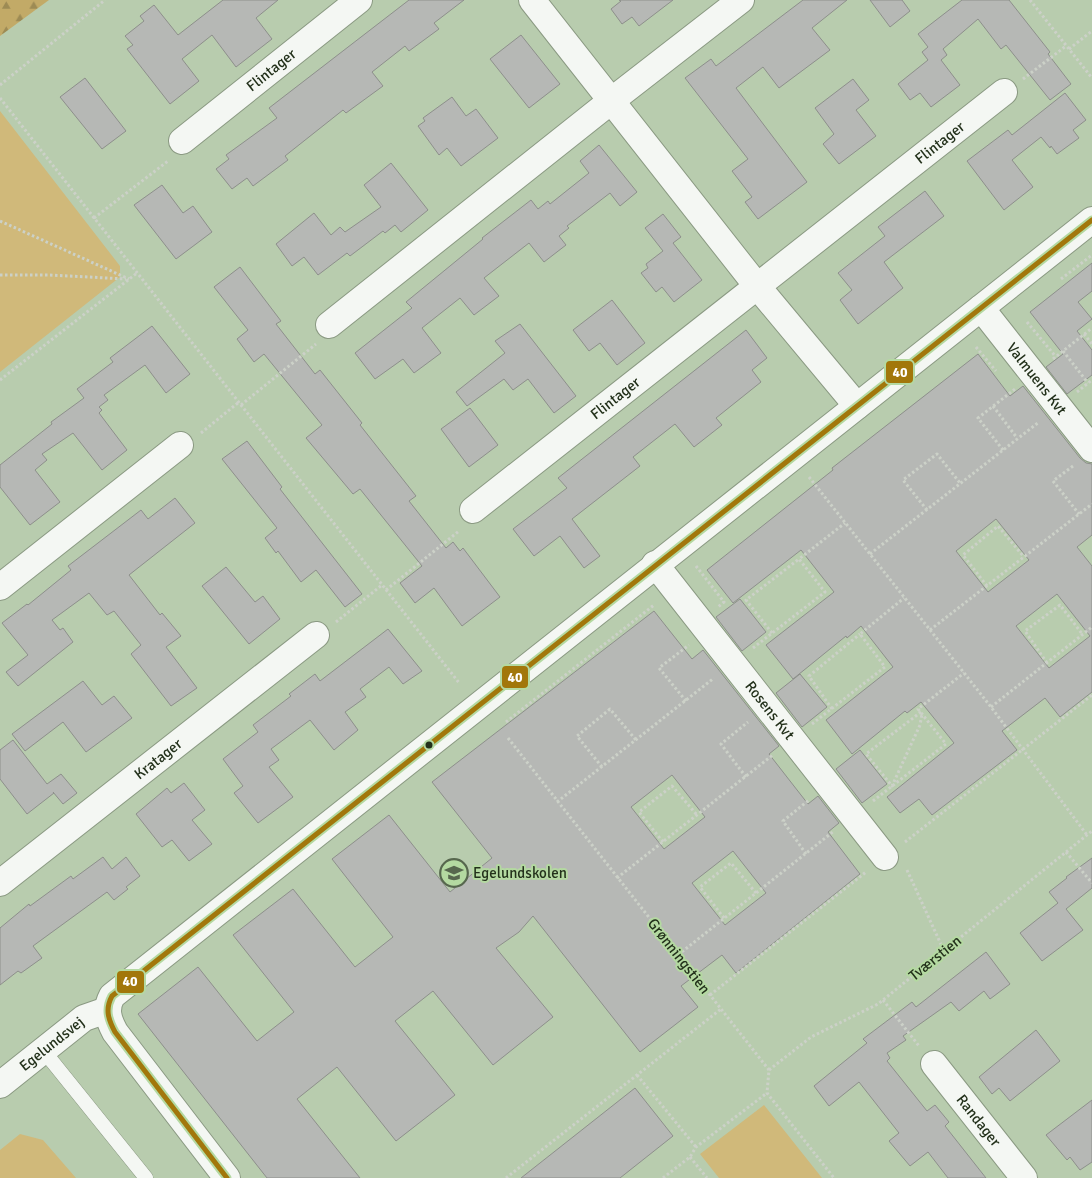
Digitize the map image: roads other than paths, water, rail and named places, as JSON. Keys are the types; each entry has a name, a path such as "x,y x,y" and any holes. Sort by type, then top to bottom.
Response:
{"street":[{"name":"Flintager","path":"182,140 359,0"},
{"path":"532,0 757,286 857,406"},
{"path":"329,325 611,100 741,0"},
{"name":"Flintager","path":"473,510 1004,92"},
{"path":"107,1010 112,996 655,564 1092,220"},
{"name":"Valmuens Kvt","path":"981,308 1058,406 1084,456"},
{"path":"0,587 180,445"},
{"name":"Rosens Kvt","path":"655,564 691,630 733,663 828,785 894,861"},
{"name":"Kratager","path":"0,883 316,635"},
{"name":"Egelundsvej","path":"0,1085 84,1018 107,1010 109,1021 115,1032 228,1178"},
{"name":"Randager","path":"934,1064 1024,1178"}],"lane":[{"path":"43,1050 146,1178"}],"place":[{"name":"Egelundskolen","path":"454,873"}]}
